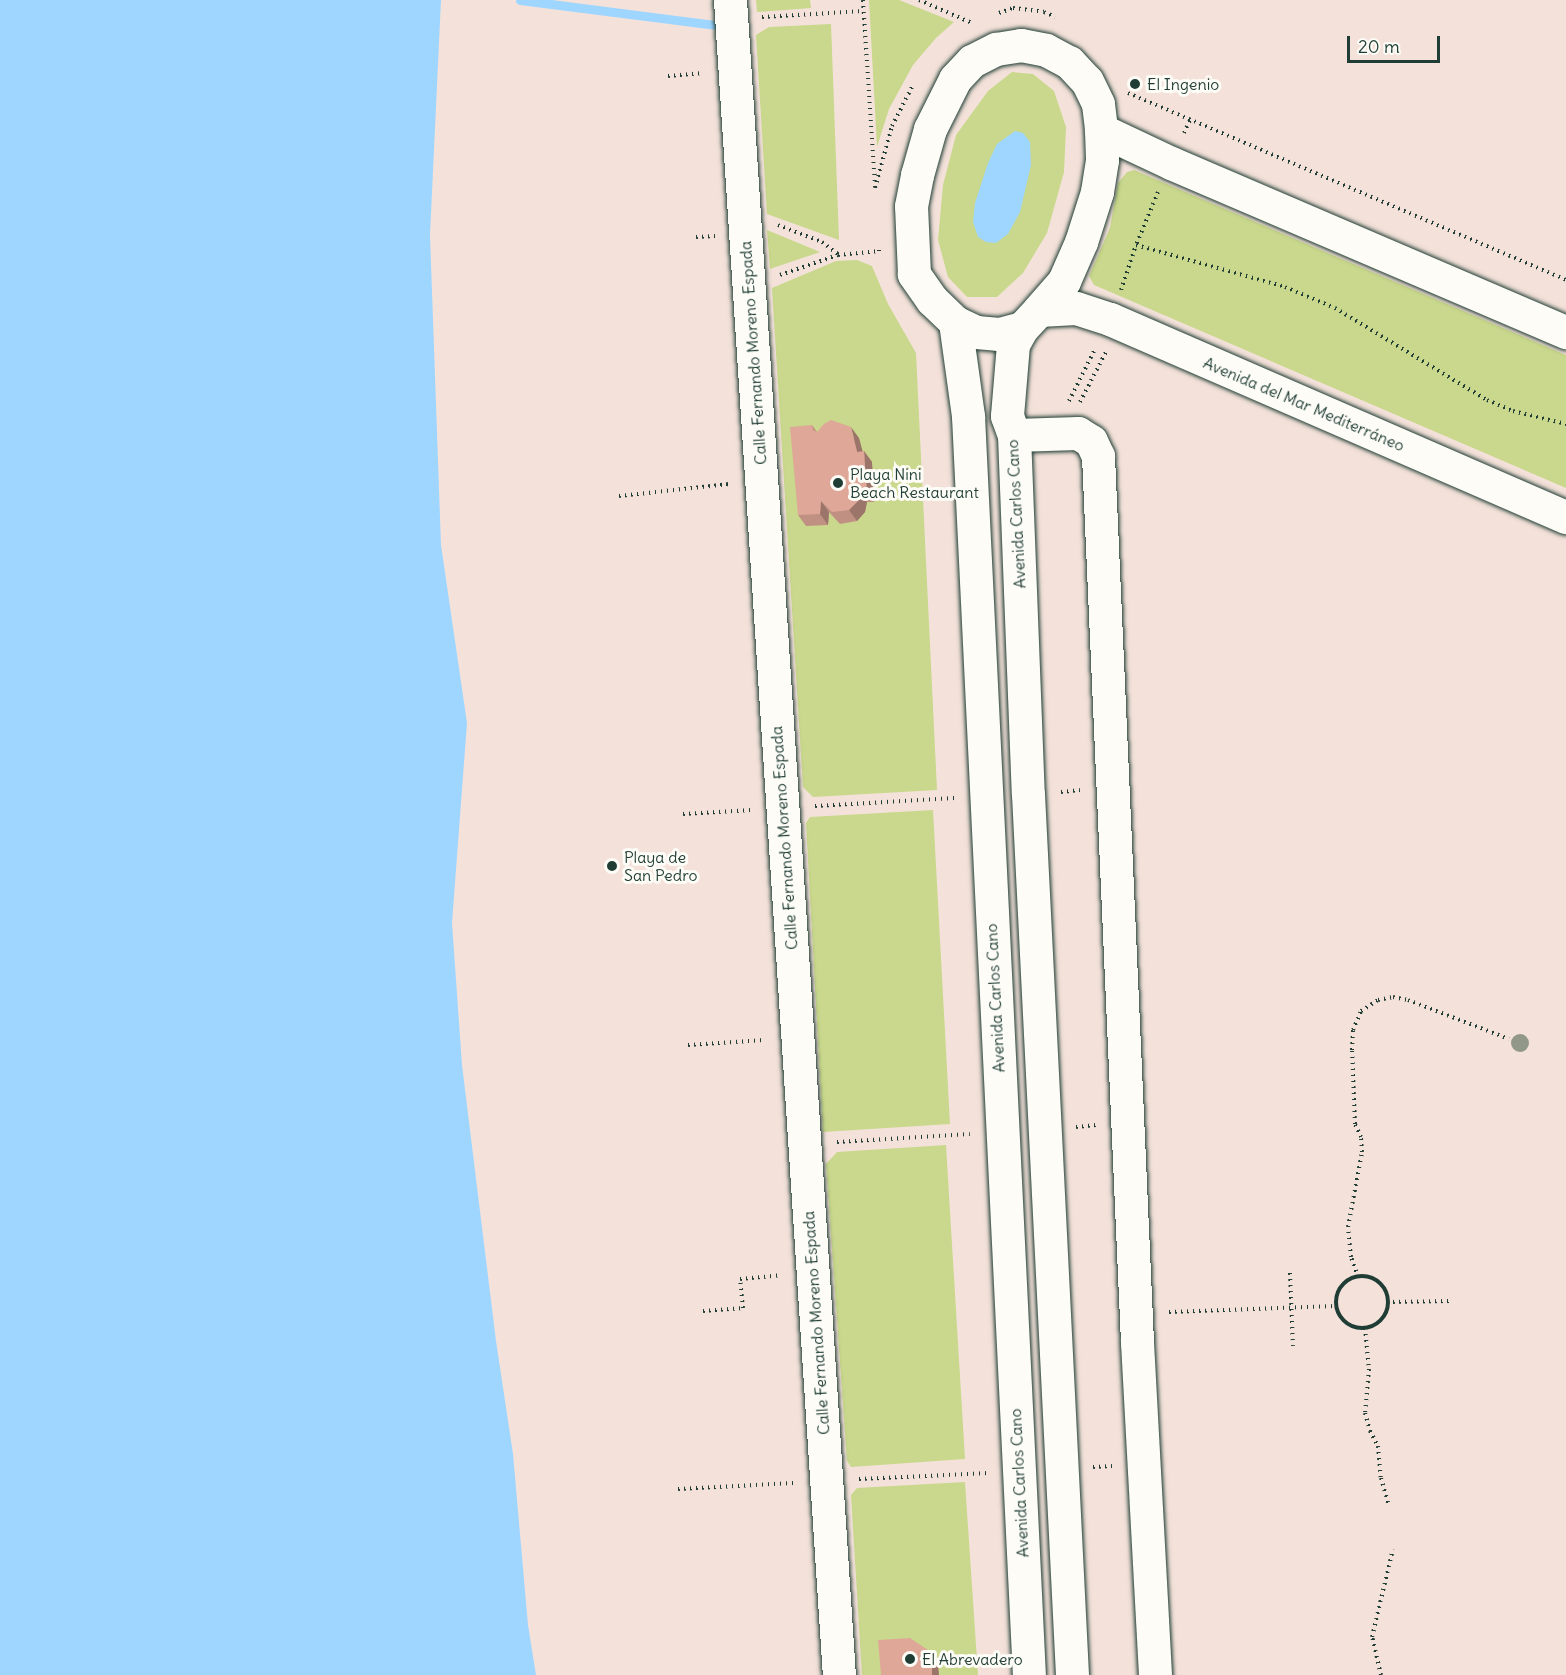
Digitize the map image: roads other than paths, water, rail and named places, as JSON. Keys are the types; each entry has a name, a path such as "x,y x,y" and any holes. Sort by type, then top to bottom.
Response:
{"street":[{"name":"Calle Fernando Moreno Espada","path":"730,10 839,1675"},
{"name":"Avenida Carlos Cano","path":"1029,1675 968,416 955,322 932,300 914,274 911,206 930,129 955,80 972,61 996,49 1021,45 1046,50 1069,62 1087,81 1098,104 1102,160 1097,192 1081,242 1064,280 1030,319 1013,344 1007,416 1014,435 1028,794 1072,1675"},
{"path":"1101,130 1171,163 1566,332"},
{"name":"Avenida del Mar Mediterráneo","path":"955,322 976,332 999,334 1030,319 1076,308 1115,322 1566,517"},
{"path":"1014,435 1066,422 1091,441 1098,456 1127,1124 1155,1675"}],"water":[{"path":"0,0 441,0 430,235 441,545 467,723 452,923 462,1065 496,1341 513,1454 528,1625 536,1675 0,1675"},
{"path":"1015,131 1023,133 1030,142 1031,165 1020,212 1008,234 996,243 986,242 978,237 973,222 975,203 997,144"}],"waterway":[{"path":"520,0 716,25"}],"place":[{"name":"El Ingenio","path":"1135,84"},
{"name":"Playa Nini Beach Restaurant","path":"838,483"},
{"name":"Playa de San Pedro","path":"612,866"},
{"name":"El Abrevadero","path":"910,1659"}]}
